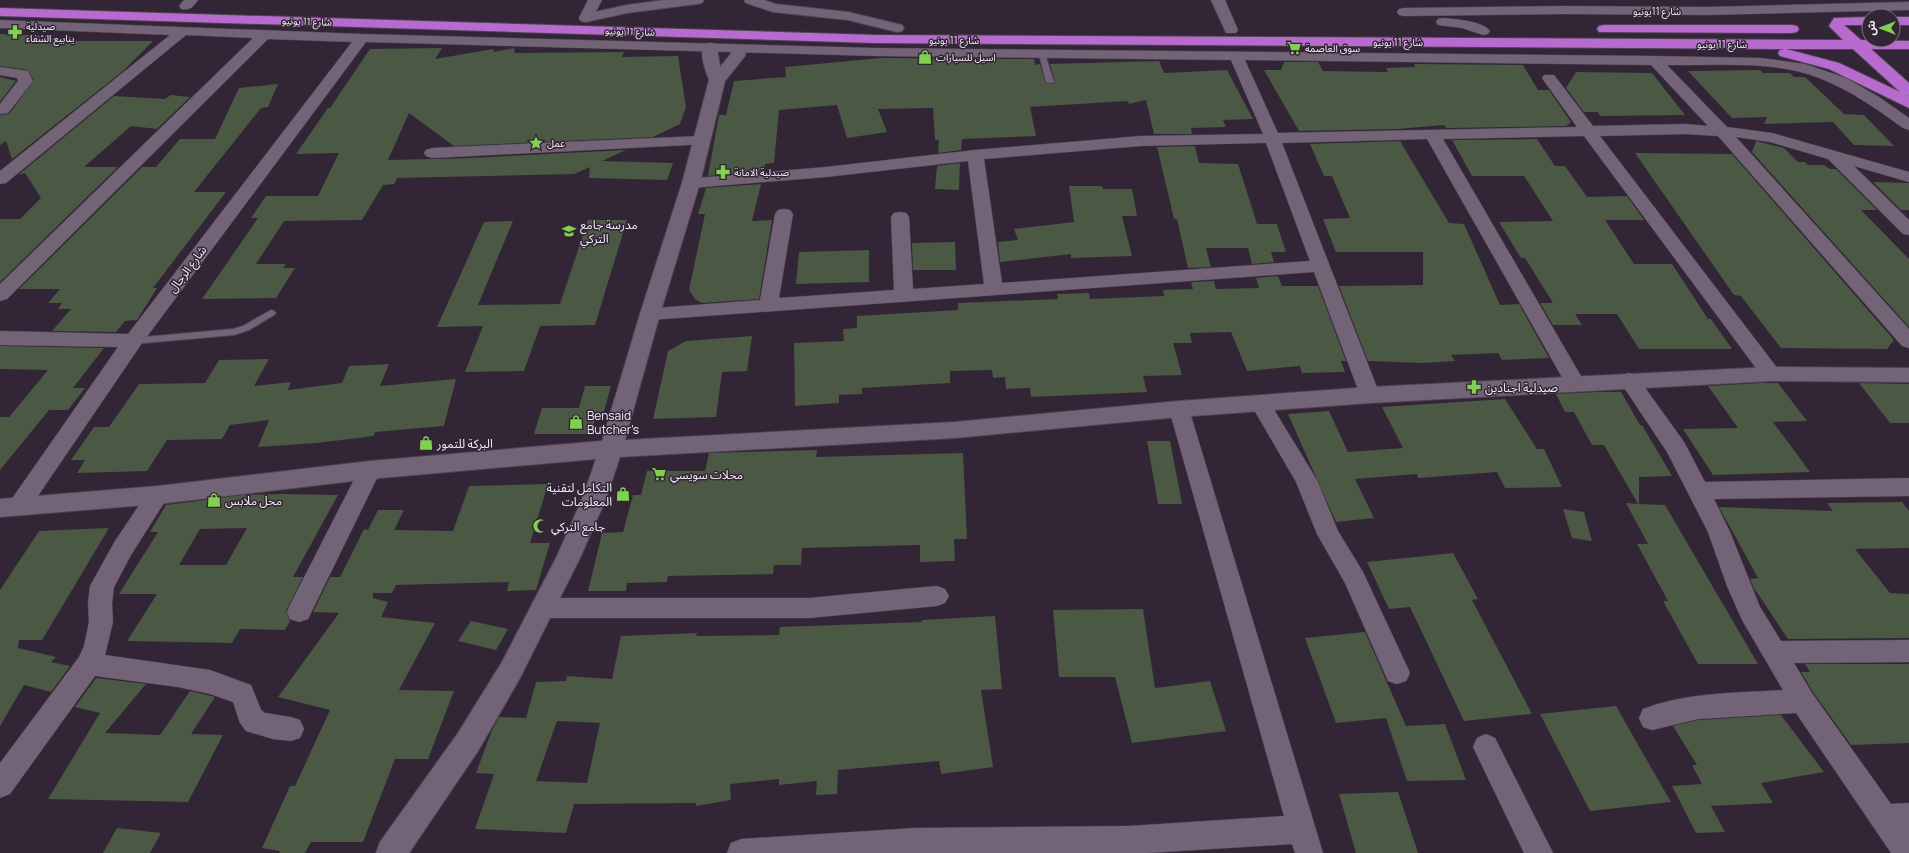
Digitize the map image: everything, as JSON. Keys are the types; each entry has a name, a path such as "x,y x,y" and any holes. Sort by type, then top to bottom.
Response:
{"highway":[{"name":"شارع 11 يونيو","path":"13,0 188,3 897,28 1482,31 1687,28 1809,29"},
{"name":"شارع 11 يونيو","path":"0,12 876,39 1909,45"},
{"path":"1861,20 1840,21 1836,26 1909,91"},
{"path":"1824,29 1861,30"},
{"path":"1387,57 1394,50 1435,43"},
{"path":"1708,44 1776,52 1818,60 1857,74 1909,103"}],"main road":[{"path":"586,18 627,9 697,0"},
{"path":"751,0 773,8 832,14 897,28"},
{"path":"710,47 711,64 716,80"},
{"path":"391,853 468,742 511,670 568,558 594,499 611,449 650,314 691,183 716,80 734,60 739,48"},
{"path":"10,507 158,495 370,470 611,449 954,430 1179,409 1370,395 1629,380 1771,374 1909,375"}],"street":[{"path":"586,18 595,0"},
{"path":"1218,0 1231,30"},
{"path":"1396,0 1408,16 1416,19 1464,24 1482,31"},
{"path":"1555,0 1564,10"},
{"path":"1692,0 1706,11"},
{"name":"شارع 11يونيو","path":"1404,12 1564,10 1706,11 1909,6"},
{"path":"0,24 362,38 739,48 1042,54 1761,62 1803,68 1831,77 1857,89 1909,125"},
{"path":"0,179 183,31"},
{"path":"0,295 265,34"},
{"name":"شارع الرجال","path":"10,507 133,341 362,38"},
{"path":"1236,56 1272,137 1370,395"},
{"path":"1654,60 1721,130 1909,341"},
{"path":"0,71 23,74 26,81 3,110"},
{"path":"1549,78 1771,374"},
{"path":"691,183 826,172 975,155 1134,141 1686,128 1721,130 1772,138 1909,178"},
{"path":"1432,134 1575,383"},
{"path":"432,153 702,141"},
{"path":"975,155 994,289"},
{"path":"1833,155 1909,230"},
{"path":"769,305 784,214"},
{"path":"900,217 904,295"},
{"path":"650,314 1321,266"},
{"path":"0,338 133,341"},
{"path":"1629,380 1676,448 1719,532 1748,606 1803,701 1896,817 1908,853"},
{"path":"1260,403 1306,480 1328,534 1364,597 1396,673"},
{"path":"741,853 1129,840 1305,841 1179,409"},
{"path":"298,612 370,470"},
{"path":"1698,491 1909,487"},
{"path":"0,785 89,664 96,646 102,622 100,604 102,586 123,548 158,495"},
{"path":"543,608 809,608 937,596"},
{"path":"1775,652 1909,651"},
{"path":"89,664 178,676 210,682 242,693 247,702 249,715 256,723 291,729"},
{"path":"1652,718 1698,707 1803,701"},
{"path":"1486,747 1539,853"},
{"path":"391,853 398,853"}],"lane":[{"path":"1042,54 1050,82"},
{"path":"133,341 234,332 246,328 272,313"}],"building":[{"path":"0,34 52,36 49,38 64,39 62,41 153,41 123,71 12,159 6,141 0,145 0,115 9,114 34,80 28,70 0,66"},
{"path":"442,48 435,59 493,49 494,52 514,48 515,53 624,52 622,57 678,56 686,107 680,124 653,137 454,146 409,113 388,160 471,158 626,150 602,161 673,163 667,180 589,178 590,167 574,174 397,178 394,184 383,185 362,220 284,221 256,264 286,264 283,268 295,268 276,298 202,299 258,218 251,218 266,196 318,196 339,153 296,154 328,108 330,108 370,49"},
{"path":"881,58 1034,59 1035,65 1040,64 1045,82 1052,84 1055,82 1050,64 1159,61 1164,73 1227,70 1253,119 1223,120 1226,127 1191,128 1192,134 1154,134 1146,100 1129,104 1128,101 1030,107 1036,136 962,139 961,150 938,153 939,140 935,140 933,108 878,109 887,132 847,138 837,105 779,110 774,163 765,164 764,171 708,176 719,115 726,115 734,81 786,77 785,67"},
{"path":"1284,62 1318,62 1323,71 1388,72 1386,68 1415,67 1414,64 1523,65 1538,90 1549,90 1571,122 1566,126 1446,128 1444,125 1397,129 1299,131 1264,70 1281,70"},
{"path":"1760,70 1763,73 1790,73 1794,77 1805,77 1844,114 1864,115 1894,146 1854,145 1833,122 1764,124 1767,117 1732,118 1688,71"},
{"path":"1576,72 1652,73 1685,115 1600,116 1598,112 1584,112 1566,88"},
{"path":"0,77 16,81 0,102"},
{"path":"278,84 268,107 261,108 194,192 226,192 153,288 157,288 137,320 125,321 116,332 52,331 71,309 58,309 62,303 48,303 60,289 19,289 142,167 156,167 180,139 215,139 239,88"},
{"path":"171,95 190,97 157,129 131,126 84,167 118,167 0,282 0,219 20,219 41,198 25,173 18,175 114,96 165,99"},
{"path":"1537,139 1555,166 1565,166 1587,197 1627,196 1644,220 1605,220 1634,264 1672,264 1708,319 1711,319 1732,349 1639,349 1617,314 1575,314 1582,325 1553,325 1540,303 1553,303 1525,258 1521,258 1499,222 1553,221 1524,176 1472,176 1452,140"},
{"path":"1400,141 1449,223 1464,224 1500,305 1519,304 1549,358 1502,360 1498,353 1451,355 1455,361 1423,363 1368,361 1339,286 1423,285 1423,252 1336,252 1323,219 1350,218 1332,176 1324,176 1310,144"},
{"path":"1756,141 1784,148 1798,162 1805,162 1808,165 1824,165 1830,169 1836,169 1877,210 1861,210 1909,259 1909,327 1752,152"},
{"path":"1195,146 1199,163 1238,164 1257,224 1277,224 1286,252 1271,252 1274,262 1252,264 1248,248 1206,248 1211,267 1188,268 1177,219 1174,219 1157,147"},
{"path":"1635,153 1732,154 1894,340 1887,349 1781,348 1741,296 1734,295"},
{"path":"960,163 959,190 935,189 937,166"},
{"path":"1873,182 1909,183 1909,210 1901,210"},
{"path":"761,184 752,221 772,220 759,299 702,303 695,299 689,290 705,214 698,214 706,188"},
{"path":"1069,186 1102,186 1103,189 1132,189 1137,216 1122,216 1132,256 1071,258 1071,254 1000,262 998,242 1018,240 1014,229 1074,222"},
{"path":"588,220 627,220 595,325 540,326 524,371 465,372 483,326 437,327 484,222 513,221 478,305 560,304"},
{"path":"955,242 956,270 913,270 912,243"},
{"path":"869,250 869,282 796,284 799,252"},
{"path":"1278,276 1282,286 1318,286 1346,361 1341,361 1345,372 1302,373 1300,366 1247,371 1231,332 1190,333 1192,343 1173,343 1182,375 1143,376 1147,392 1031,397 1030,388 1006,389 1005,377 993,378 992,370 950,371 950,383 862,388 862,394 839,395 839,403 795,406 794,343 844,341 843,329 857,328 857,316 958,310 958,303 1058,299 1057,294 1089,293 1090,299 1164,296 1163,290 1193,289 1191,282 1214,281 1216,289 1259,288 1256,278"},
{"path":"752,336 747,371 722,372 716,417 653,419 668,351 686,341"},
{"path":"0,346 104,348 73,388 85,388 68,410 49,410 0,470 0,417 9,417 48,370 0,369"},
{"path":"269,359 254,386 291,382 288,390 342,383 349,366 389,364 380,386 456,379 444,426 375,432 374,436 317,443 258,447 269,420 230,425 222,439 167,440 147,471 77,473 85,460 71,460 94,427 109,427 139,384 205,383 219,360"},
{"path":"1778,383 1807,421 1773,422 1810,472 1713,475 1683,429 1738,428 1708,386"},
{"path":"1859,383 1909,384 1909,423 1890,423"},
{"path":"585,386 611,386 603,415 596,415 591,434 534,434 542,408 579,408"},
{"path":"1621,392 1640,425 1642,425 1672,476 1639,477 1639,504 1665,505 1758,664 1698,664 1663,601 1668,601 1637,544 1648,544 1626,503 1638,504 1604,445 1592,445 1574,412 1565,412 1556,394"},
{"path":"1505,399 1537,449 1544,449 1562,487 1505,488 1497,472 1418,478 1417,474 1355,479 1374,518 1336,522 1288,414 1329,411 1348,452 1403,448 1382,407"},
{"path":"1147,441 1170,441 1182,504 1158,504"},
{"path":"817,450 816,457 963,453 967,539 954,539 955,561 920,562 920,545 802,548 801,565 774,565 773,574 668,576 667,582 627,583 626,591 588,591 602,533 623,532 633,495 641,495 647,471 705,471 709,453"},
{"path":"548,484 530,543 550,543 536,590 507,591 509,582 396,585 392,593 373,593 373,598 388,602 381,617 435,623 399,690 454,691 428,759 395,759 363,842 311,842 305,853 279,853 280,851 262,848 290,786 295,786 330,710 278,697 339,613 313,612 330,577 340,577 364,529 368,530 378,510 404,510 394,530 453,531 469,486"},
{"path":"243,495 338,495 293,577 303,577 286,611 290,621 285,630 240,629 232,643 127,641 157,594 119,594 158,532 150,532 166,505","holes":["247,528 226,565 179,565 200,529"]},
{"path":"1902,502 1909,511 1909,548 1855,549 1890,593 1909,594 1909,638 1788,639 1754,588 1750,579 1758,578 1719,507 1833,511 1827,503"},
{"path":"1563,509 1584,512 1592,541 1572,538"},
{"path":"109,528 42,640 19,640 18,648 56,657 51,662 70,666 51,692 24,685 0,726 0,590 39,531"},
{"path":"1453,553 1478,599 1472,600 1532,714 1464,721 1410,607 1389,609 1367,562"},
{"path":"1143,609 1155,688 1210,681 1226,731 1132,743 1115,677 1059,677 1053,610"},
{"path":"995,616 1002,689 981,690 993,767 941,774 939,761 838,770 837,794 816,795 817,781 779,785 779,779 730,784 731,800 696,806 696,803 574,804 566,833 475,829 494,774 476,773 492,730 499,717 526,718 536,682 566,681 567,676 612,679 621,636 697,633 696,636 779,635 780,627 922,622 922,620","holes":["557,721 600,723 587,783 536,781"]},
{"path":"471,621 508,629 496,650 458,641"},
{"path":"1365,632 1406,726 1445,724 1466,780 1407,781 1386,718 1336,723 1305,638"},
{"path":"1805,664 1909,664 1909,743 1851,745 1813,692 1801,672 1810,672"},
{"path":"96,678 146,684 105,733 160,735 190,691 215,697 191,734 223,735 188,802 48,799 100,713 75,707"},
{"path":"1616,706 1671,802 1590,811 1540,714"},
{"path":"1781,715 1824,772 1761,783 1773,803 1711,806 1725,832 1696,833 1672,786 1702,784 1692,765 1697,765 1673,726 1698,720"},
{"path":"1398,792 1418,853 1356,853 1339,794"},
{"path":"117,828 161,833 150,853 103,853"}],"place":[{"name":"صيدلية ينابيع الشفاء","path":"15,32"},
{"name":"سوق العاصمة","path":"1294,48"},
{"name":"اسيل للسيارات","path":"925,57"},
{"name":"عمل","path":"536,143"},
{"name":"صيدلية الامانة","path":"723,172"},
{"name":"مدرسة جامع التركي","path":"569,231"},
{"name":"صيدلية اجنادين","path":"1474,387"},
{"name":"Bensaid Butcher's","path":"576,422"},
{"name":"البركة للتمور","path":"426,443"},
{"name":"محلات سويسي","path":"659,474"},
{"name":"التكامل لتقنية المعلومات","path":"623,494"},
{"name":"محل ملابس","path":"214,500"},
{"name":"جامع التركي","path":"540,526"}]}
